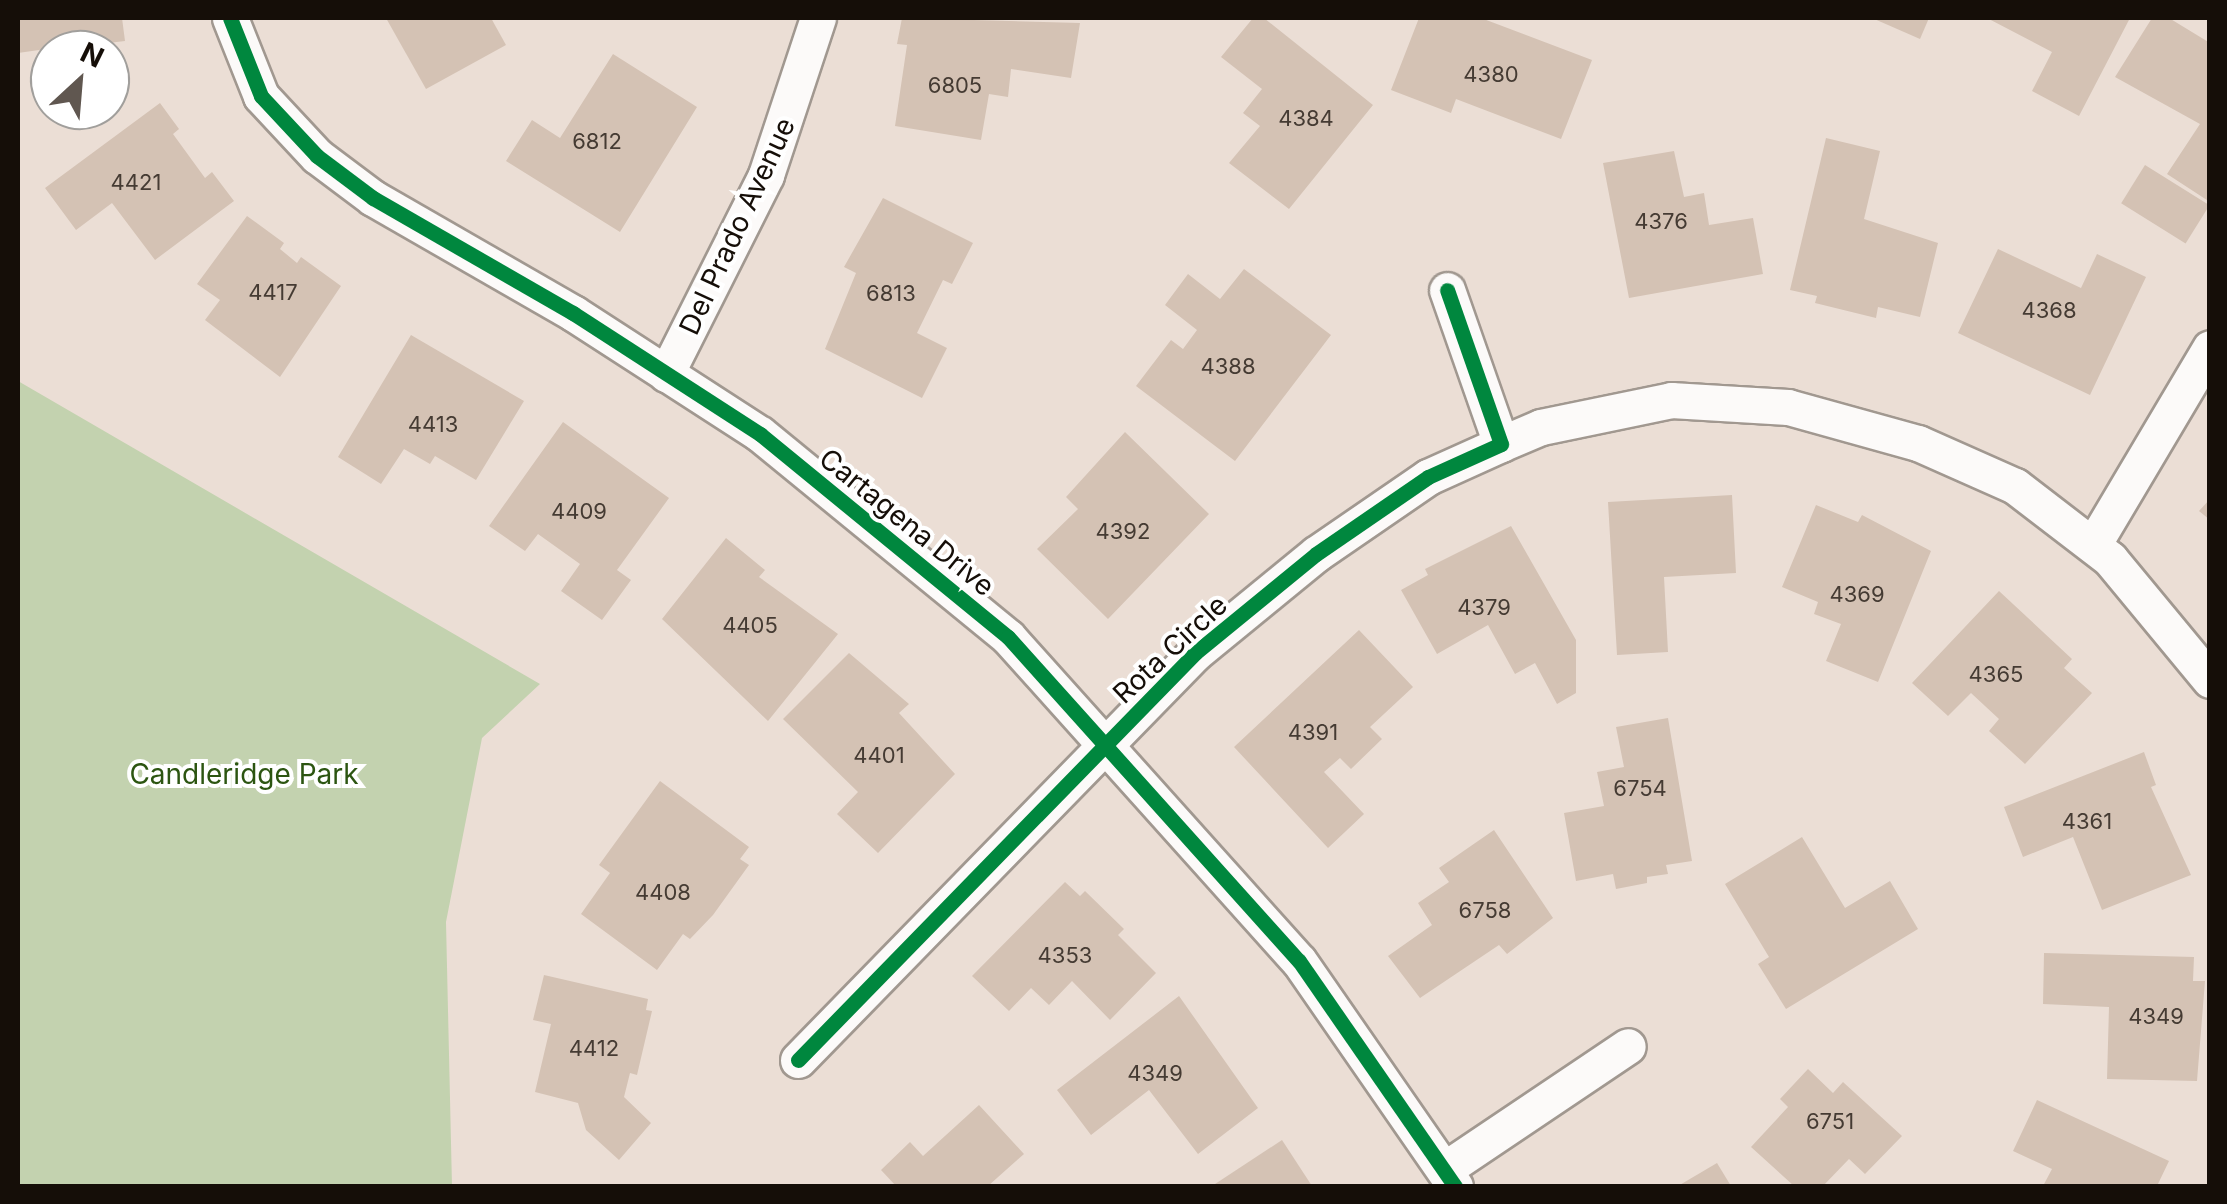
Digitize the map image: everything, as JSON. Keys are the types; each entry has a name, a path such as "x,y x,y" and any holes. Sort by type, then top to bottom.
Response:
{"street":[{"name":"Cartagena Drive","path":"230,18 260,96 318,156 372,198 573,312 760,434 1008,637 1299,961 1450,1178"},
{"name":"Del Prado Avenue","path":"666,374 766,175 818,18"},
{"path":"1447,290 1501,444"},
{"path":"2093,545 2210,348"},
{"name":"Rota Circle","path":"798,1060 1195,653 1316,554 1428,477 1541,427 1671,400 1788,407 1918,443 2015,486 2093,545 2210,680"},
{"path":"1450,1178 1628,1046"}],"green space":[{"name":"Candleridge Park","path":"18,381 540,684 482,738 446,922 452,1186 18,1186"}],"building":[{"path":"18,18 122,18 124,30 30,30 30,51 18,53"},
{"path":"386,18 491,18 506,45 426,89"},
{"path":"902,18 1080,23 1071,78 1011,69 1008,97 989,94 981,140 895,126 907,45 897,44"},
{"path":"1253,18 1264,18 1373,105 1289,209 1229,163 1260,126 1243,113 1262,89 1221,57"},
{"path":"1419,18 1481,18 1592,60 1561,139 1456,99 1451,113 1391,90"},
{"path":"1872,18 1929,18 1920,39"},
{"path":"1987,18 2130,18 2079,116 2032,91 2052,52"},
{"path":"2152,18 2169,18 2210,43 2210,202 2167,174 2200,124 2115,77"},
{"path":"613,54 697,107 620,232 506,161 532,120 560,138"},
{"path":"160,103 179,129 173,134 205,178 212,172 234,201 155,260 112,203 76,230 45,188 123,130 130,130 130,125"},
{"path":"1826,138 1880,151 1864,219 1938,243 1920,317 1878,307 1876,318 1815,303 1817,296 1790,290"},
{"path":"1674,151 1684,197 1704,193 1709,225 1753,218 1763,274 1629,298 1603,163"},
{"path":"2145,165 2209,205 2186,243 2121,203"},
{"path":"883,198 973,243 952,284 943,280 917,333 947,348 922,398 825,349 856,273 844,267"},
{"path":"247,216 284,243 280,249 297,263 301,257 341,286 280,377 205,320 220,300 197,284"},
{"path":"1998,249 2081,288 2097,254 2146,277 2090,395 1958,333"},
{"path":"1244,269 1331,335 1235,461 1136,386 1171,340 1183,349 1197,330 1165,305 1188,274 1220,299"},
{"path":"411,335 524,401 476,480 435,456 430,464 404,449 381,484 338,457"},
{"path":"563,422 669,498 617,570 631,580 602,620 561,591 580,564 538,534 525,551 489,526"},
{"path":"1125,432 1209,514 1108,619 1037,549 1078,509 1066,497"},
{"path":"1732,495 1736,573 1664,577 1668,652 1617,655 1608,502"},
{"path":"2210,499 2210,520 2199,511"},
{"path":"1816,505 1858,522 1862,515 1931,551 1878,682 1826,661 1841,624 1814,614 1818,602 1782,587"},
{"path":"1511,526 1576,640 1576,693 1557,704 1535,663 1515,674 1488,625 1437,654 1401,590 1428,575 1425,569"},
{"path":"726,538 765,570 759,577 838,634 768,721 662,619"},
{"path":"1999,591 2072,659 2064,668 2092,693 2025,764 1989,731 1999,719 1971,693 1948,716 1912,683"},
{"path":"1359,630 1413,687 1370,727 1382,739 1351,769 1340,758 1324,772 1364,814 1328,848 1234,747"},
{"path":"849,653 909,704 899,713 955,774 878,853 837,814 858,792 783,719"},
{"path":"1668,718 1692,861 1666,865 1668,874 1616,889 1613,874 1576,881 1564,813 1604,806 1597,772 1624,767 1616,727"},
{"path":"2144,752 2156,785 2151,787 2191,875 2102,910 2073,837 2023,857 2004,807"},
{"path":"660,781 749,847 740,859 749,865 713,915 690,939 683,934 657,970 581,914 610,873 599,865"},
{"path":"1494,830 1553,918 1507,954 1499,945 1420,998 1388,956 1432,925 1418,903 1449,882 1439,868"},
{"path":"1802,837 1845,908 1890,881 1918,929 1786,1009 1758,964 1769,957 1725,884"},
{"path":"1065,882 1080,896 1085,891 1124,929 1118,935 1156,973 1110,1020 1072,981 1049,1005 1031,988 1009,1011 972,976"},
{"path":"2044,953 2194,957 2193,981 2205,981 2197,1081 2107,1079 2109,1007 2043,1004"},
{"path":"544,975 648,999 646,1010 652,1011 637,1075 630,1073 624,1097 651,1123 619,1160 586,1130 578,1103 535,1092 551,1024 533,1020"},
{"path":"1179,996 1258,1108 1198,1154 1149,1090 1091,1135 1057,1090"},
{"path":"1808,1069 1833,1093 1843,1082 1902,1136 1865,1174 1849,1159 1823,1186 1794,1186 1751,1147 1788,1107 1780,1099"},
{"path":"2037,1100 2169,1161 2157,1186 2043,1186 2052,1169 2013,1151"},
{"path":"979,1105 1024,1154 988,1186 896,1186 881,1170 910,1142 923,1156"},
{"path":"1282,1140 1312,1186 1212,1186"},
{"path":"1717,1163 1731,1186 1678,1186"}],"cycle path":[{"path":"230,18 261,96 317,156 373,198 573,313 760,434 1008,637 1299,961 1455,1186"},
{"path":"798,1060 1195,653 1316,554 1428,477 1501,444 1447,290"}]}
